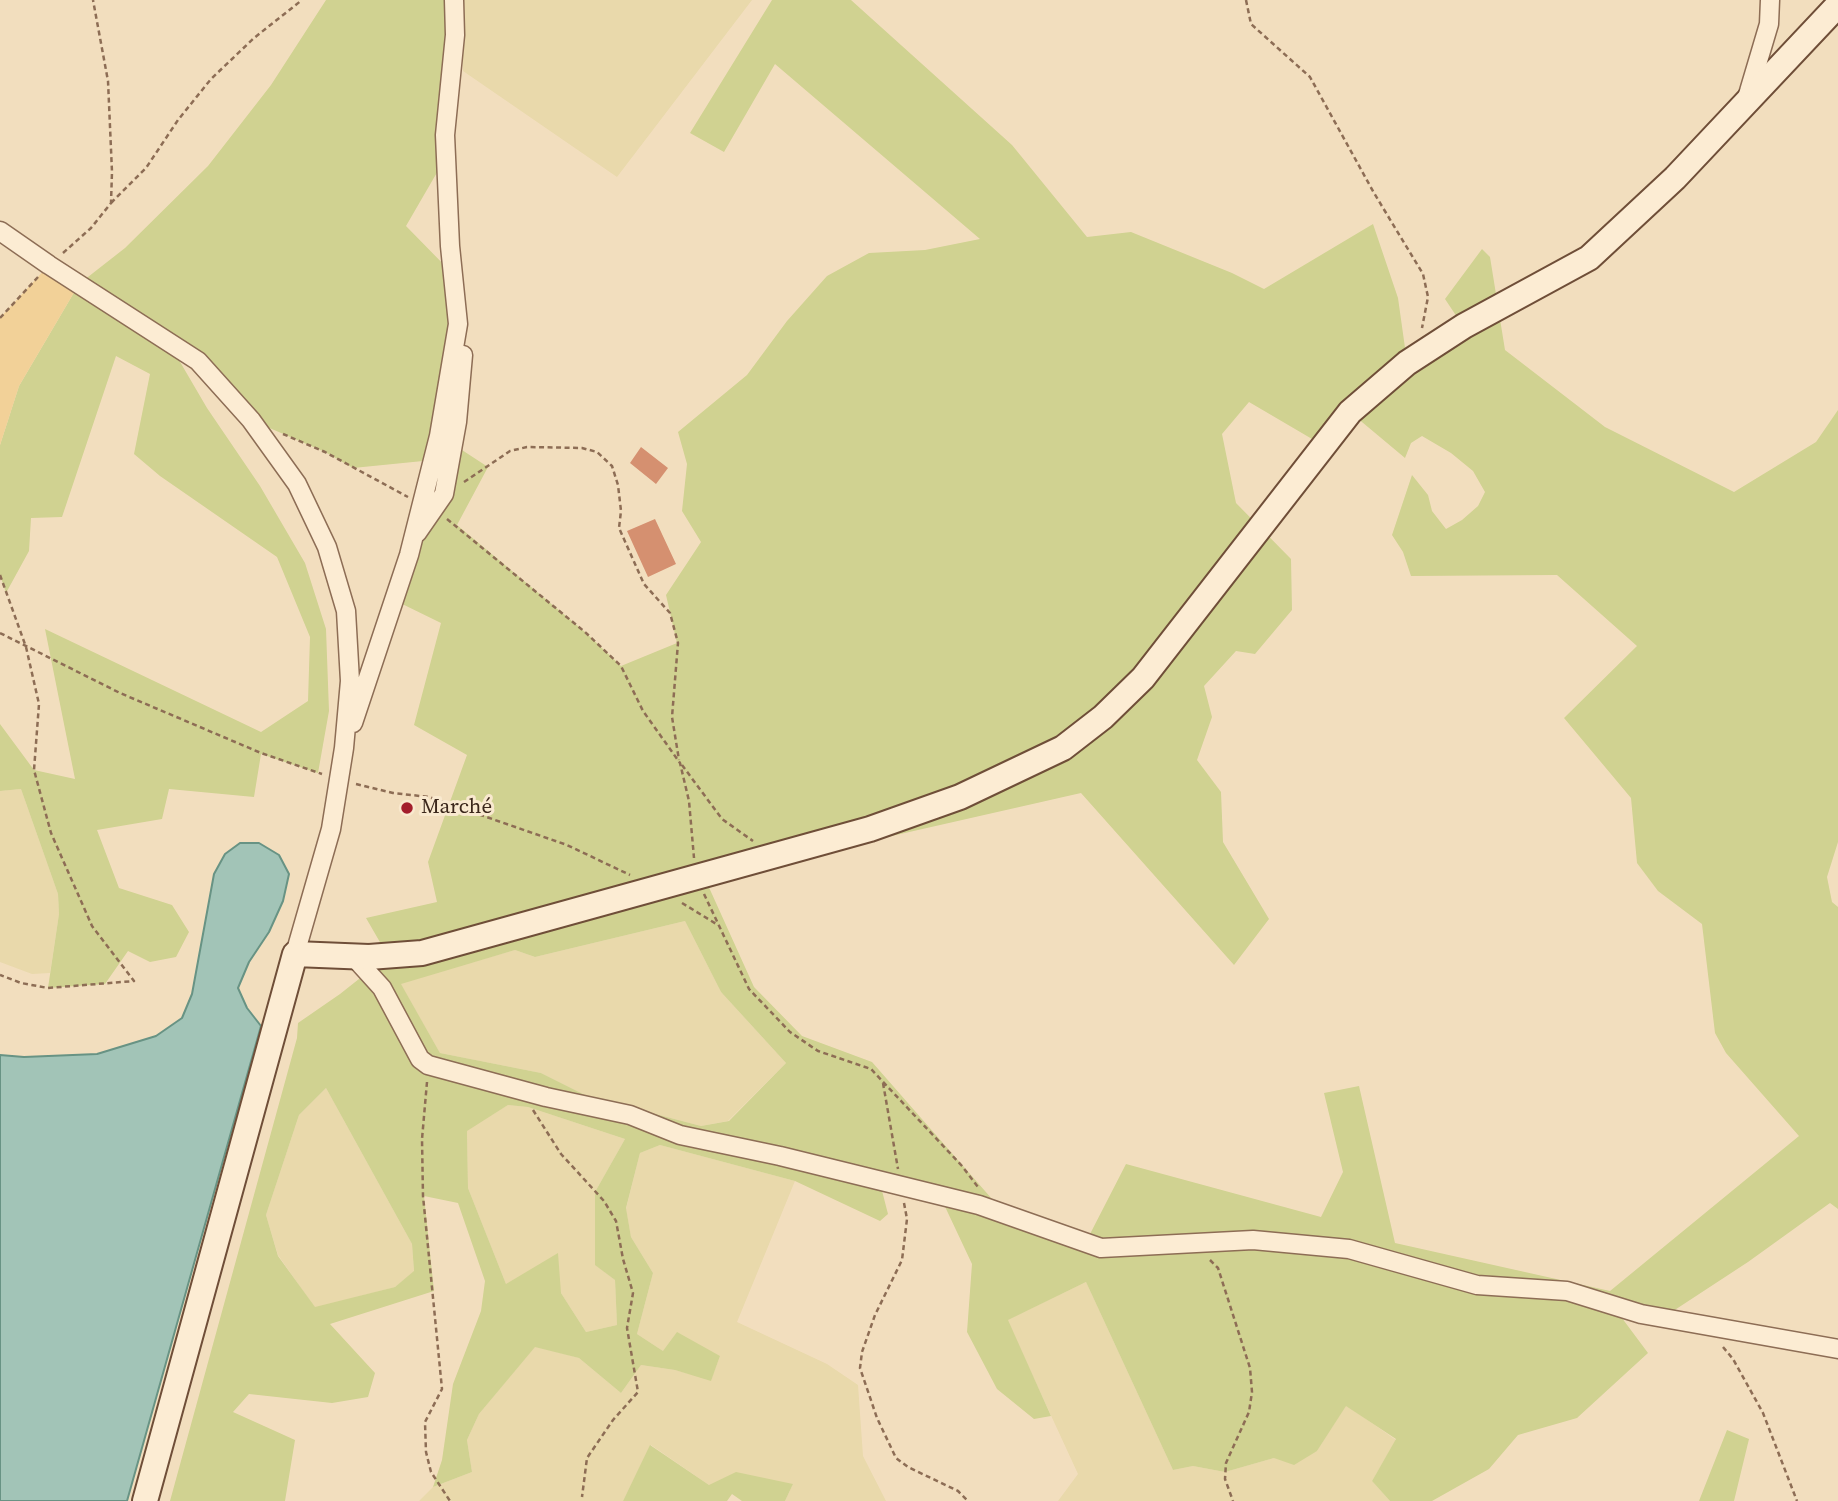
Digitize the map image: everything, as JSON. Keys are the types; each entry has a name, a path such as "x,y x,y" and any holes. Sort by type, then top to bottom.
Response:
{"street":[{"path":"413,537 429,519 444,495 457,422 464,347 457,324 450,246 445,135 455,35 454,0"},
{"path":"1746,103 1769,24 1770,0"},
{"path":"295,954 353,956 422,953 870,829 960,797 1062,748 1103,717 1143,678 1350,412 1407,363 1464,326 1589,258 1675,178 1838,5"},
{"path":"0,231 198,360 251,420 297,484 327,547 346,611 350,681 344,748 331,828 145,1501"},
{"path":"344,748 422,504 439,436 457,324"},
{"path":"353,956 382,988 420,1059 428,1065 519,1090 630,1115 680,1135 780,1156 997,1212 1101,1248 1253,1240 1349,1249 1477,1285 1567,1291 1641,1314 1838,1349"}],"path":[{"path":"93,0 108,81 111,202"},
{"path":"0,318 49,265 91,228 111,202 146,168 178,120 211,79 254,38 302,0"},
{"path":"1246,0 1251,24 1310,77 1374,193 1423,274 1428,297 1421,331"},
{"path":"251,420 325,452 457,525 585,632 621,666 643,710 722,819 754,841"},
{"path":"444,495 510,451 527,447 582,448 597,452 612,466 618,485 621,511 619,528 644,584 670,613 678,642 672,717 689,801 696,877 749,989 790,1032 818,1051 871,1069 962,1166 997,1212"},
{"path":"0,575 26,647 38,705 34,770 51,833 92,926 134,982 48,988 21,983 0,975"},
{"path":"0,633 120,693 248,748 339,780 393,793 429,797 567,845 657,888 718,925"},
{"path":"428,1065 422,1139 423,1196 442,1388 425,1422 425,1442 431,1472 450,1501"},
{"path":"883,1083 907,1219 902,1260 875,1315 862,1353 860,1368 877,1418 896,1458 908,1467 958,1491 968,1501"},
{"path":"519,1090 561,1154 604,1201 616,1221 623,1259 634,1293 627,1328 638,1392 613,1420 587,1458 582,1497"},
{"path":"1179,1244 1206,1255 1218,1268 1250,1368 1252,1392 1249,1412 1226,1463 1225,1479 1233,1501"},
{"path":"1719,1341 1733,1359 1762,1413 1797,1501"}],"shaded area":[{"path":"461,0 752,0 617,177 463,71"},
{"path":"21,789 58,894 59,914 50,973 32,974 0,962 0,791"},
{"path":"240,843 259,843 279,855 289,874 283,901 269,932 249,962 238,988 247,1008 261,1026 127,1501 0,1501 0,1055 24,1057 97,1054 156,1036 182,1018 192,994 214,874 225,854"},
{"path":"685,921 721,992 786,1063 728,1121 701,1126 587,1096 541,1073 440,1053 400,983 515,950 535,957"},
{"path":"326,1088 412,1244 414,1272 395,1287 315,1308 278,1255 266,1215 299,1115"},
{"path":"508,1105 528,1107 625,1139 595,1192 595,1264 615,1280 617,1325 586,1332 561,1293 506,1284 468,1188 467,1130"},
{"path":"660,1145 795,1181 737,1322 827,1364 858,1385 863,1456 886,1501 785,1501 793,1484 709,1485 651,1445 623,1501 419,1501 433,1487 472,1472 467,1440 479,1414 535,1346 579,1358 621,1393 641,1365 675,1370 711,1380 720,1356 663,1351 637,1334 653,1273 631,1237 626,1209 640,1153"},
{"path":"1086,1282 1173,1470 1193,1466 1225,1472 1274,1458 1317,1451 1346,1405 1396,1440 1372,1481 1390,1501 1058,1501 1078,1474 1007,1320"}],"green space":[{"path":"326,0 454,0 446,157 406,226 452,273 458,324 439,435 488,467 457,525 585,632 621,666 677,643 666,595 701,542 682,511 687,464 678,432 747,375 787,321 827,276 869,253 925,250 980,239 775,64 724,152 690,133 772,0 851,0 1012,145 1087,237 1131,232 1232,273 1264,289 1373,224 1398,298 1407,362 1463,326 1445,299 1482,249 1490,257 1505,350 1605,427 1734,492 1816,442 1838,410 1838,842 1827,877 1832,902 1838,907 1838,1209 1830,1203 1748,1262 1664,1317 1613,1306 1648,1353 1577,1418 1518,1435 1489,1469 1432,1501 1390,1501 1372,1481 1396,1439 1346,1406 1317,1451 1294,1465 1274,1458 1225,1472 1193,1466 1173,1470 1086,1282 1008,1320 1051,1416 1034,1419 997,1389 967,1332 972,1264 940,1196 880,1183 888,1214 880,1221 795,1181 660,1145 640,1153 626,1208 631,1237 653,1273 637,1334 663,1351 677,1332 720,1356 711,1381 675,1370 641,1365 621,1393 579,1358 535,1347 479,1414 467,1440 472,1472 433,1487 442,1460 453,1384 481,1311 485,1281 458,1203 424,1196 434,1291 330,1324 375,1373 368,1397 332,1403 249,1394 233,1412 295,1440 285,1501 170,1501 297,1038 298,1023 388,956 366,918 437,902 428,862 467,755 414,725 441,623 394,600 433,460 353,468 325,452 251,420 169,343 207,408 260,486 305,563 326,629 329,711 318,773 261,754 254,797 169,789 162,819 97,830 119,888 172,905 189,932 176,957 150,962 128,951 105,984 48,988 59,914 58,894 21,789 0,791 0,724 34,770 75,779 45,629 261,732 308,701 310,637 277,557 160,476 134,454 150,374 116,356 62,517 31,518 29,551 6,593 0,575 0,445 19,386 79,284 125,248 208,166 271,85","holes":["1249,402 1324,446 1350,412 1405,458 1411,443 1422,436 1451,453 1473,471 1485,492 1478,506 1446,529 1432,511 1428,495 1412,475 1392,535 1403,552 1411,576 1557,575 1637,646 1564,718 1631,798 1637,863 1658,891 1702,924 1715,1033 1726,1053 1799,1136 1610,1291 1395,1243 1359,1086 1324,1093 1343,1172 1321,1217 1126,1164 1089,1236 999,1207 872,1062 802,1036 754,987 707,883 874,840 1081,793 1234,965 1269,919 1223,842 1221,792 1197,760 1212,717 1204,686 1236,651 1255,654 1292,610 1291,559 1236,503 1222,434","685,921 721,992 786,1063 729,1121 701,1126 587,1096 541,1073 440,1053 401,984 515,950 535,957","326,1088 412,1244 414,1271 395,1287 315,1307 278,1256 266,1215 299,1115","508,1105 528,1107 625,1139 595,1192 595,1265 615,1280 617,1325 586,1332 561,1293 558,1253 506,1284 468,1188 467,1131"]},
{"path":"1727,1430 1749,1439 1734,1501 1699,1501"},
{"path":"650,1445 709,1485 736,1472 793,1484 785,1501 742,1501 732,1494 727,1501 623,1501"}],"sand":[{"path":"49,265 79,284 19,386 0,445 0,318"}],"building":[{"path":"641,447 668,468 656,484 630,463"},
{"path":"655,519 676,564 648,577 627,531"}],"place":[{"name":"Marché","path":"407,808"}]}
